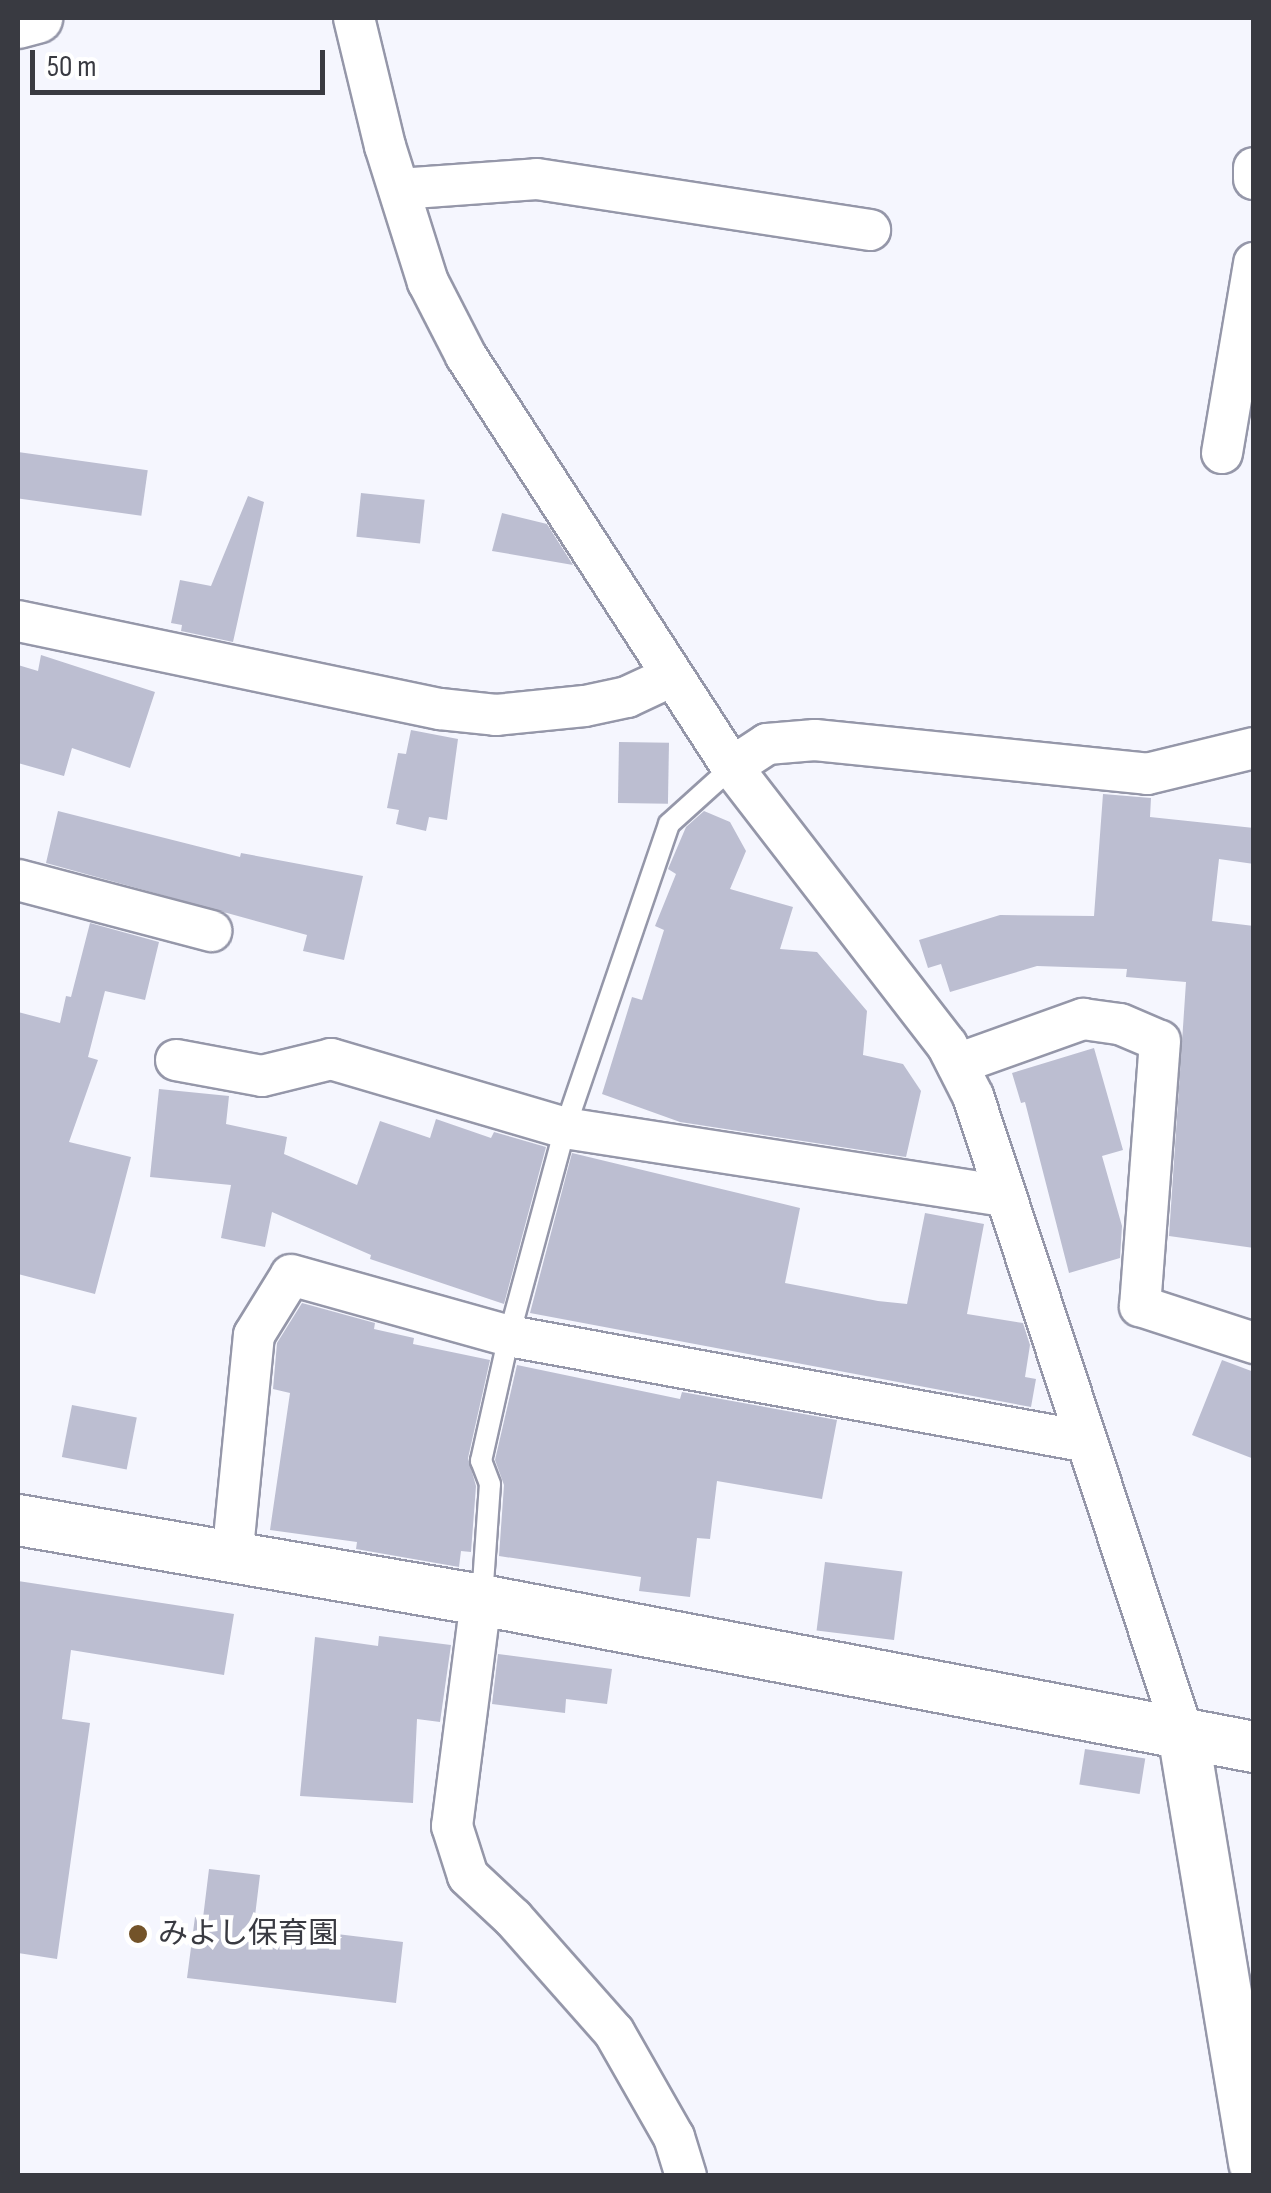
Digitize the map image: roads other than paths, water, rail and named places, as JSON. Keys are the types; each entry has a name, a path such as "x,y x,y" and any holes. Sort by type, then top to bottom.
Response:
{"street":[{"path":"18,23 37,18"},
{"path":"354,18 398,189 428,282 466,356 732,767 947,1044 974,1096 1083,1441 1182,1733 1254,2162"},
{"path":"1254,168 1254,179"},
{"path":"398,189 537,179 870,230"},
{"path":"1222,453 1254,263"},
{"path":"18,621 440,709 496,715 626,696 670,676"},
{"path":"732,767 767,744 815,740 1147,774 1254,748"},
{"path":"18,880 212,931"},
{"path":"957,1064 1083,1019 1120,1024 1160,1041 1140,1306 1254,1343"},
{"path":"176,1060 262,1076 331,1060 565,1128 1006,1196"},
{"path":"232,1559 254,1336 291,1275 509,1336 1083,1441"},
{"path":"18,1520 482,1600 1254,1746"},
{"path":"482,1600 452,1826 468,1876 513,1918 614,2032 674,2137 686,2176"}],"lane":[{"path":"482,1600 490,1484 481,1460 509,1336 565,1128 669,824 732,767"}],"place":[{"name":"みよし保育園","path":"138,1934"}]}
